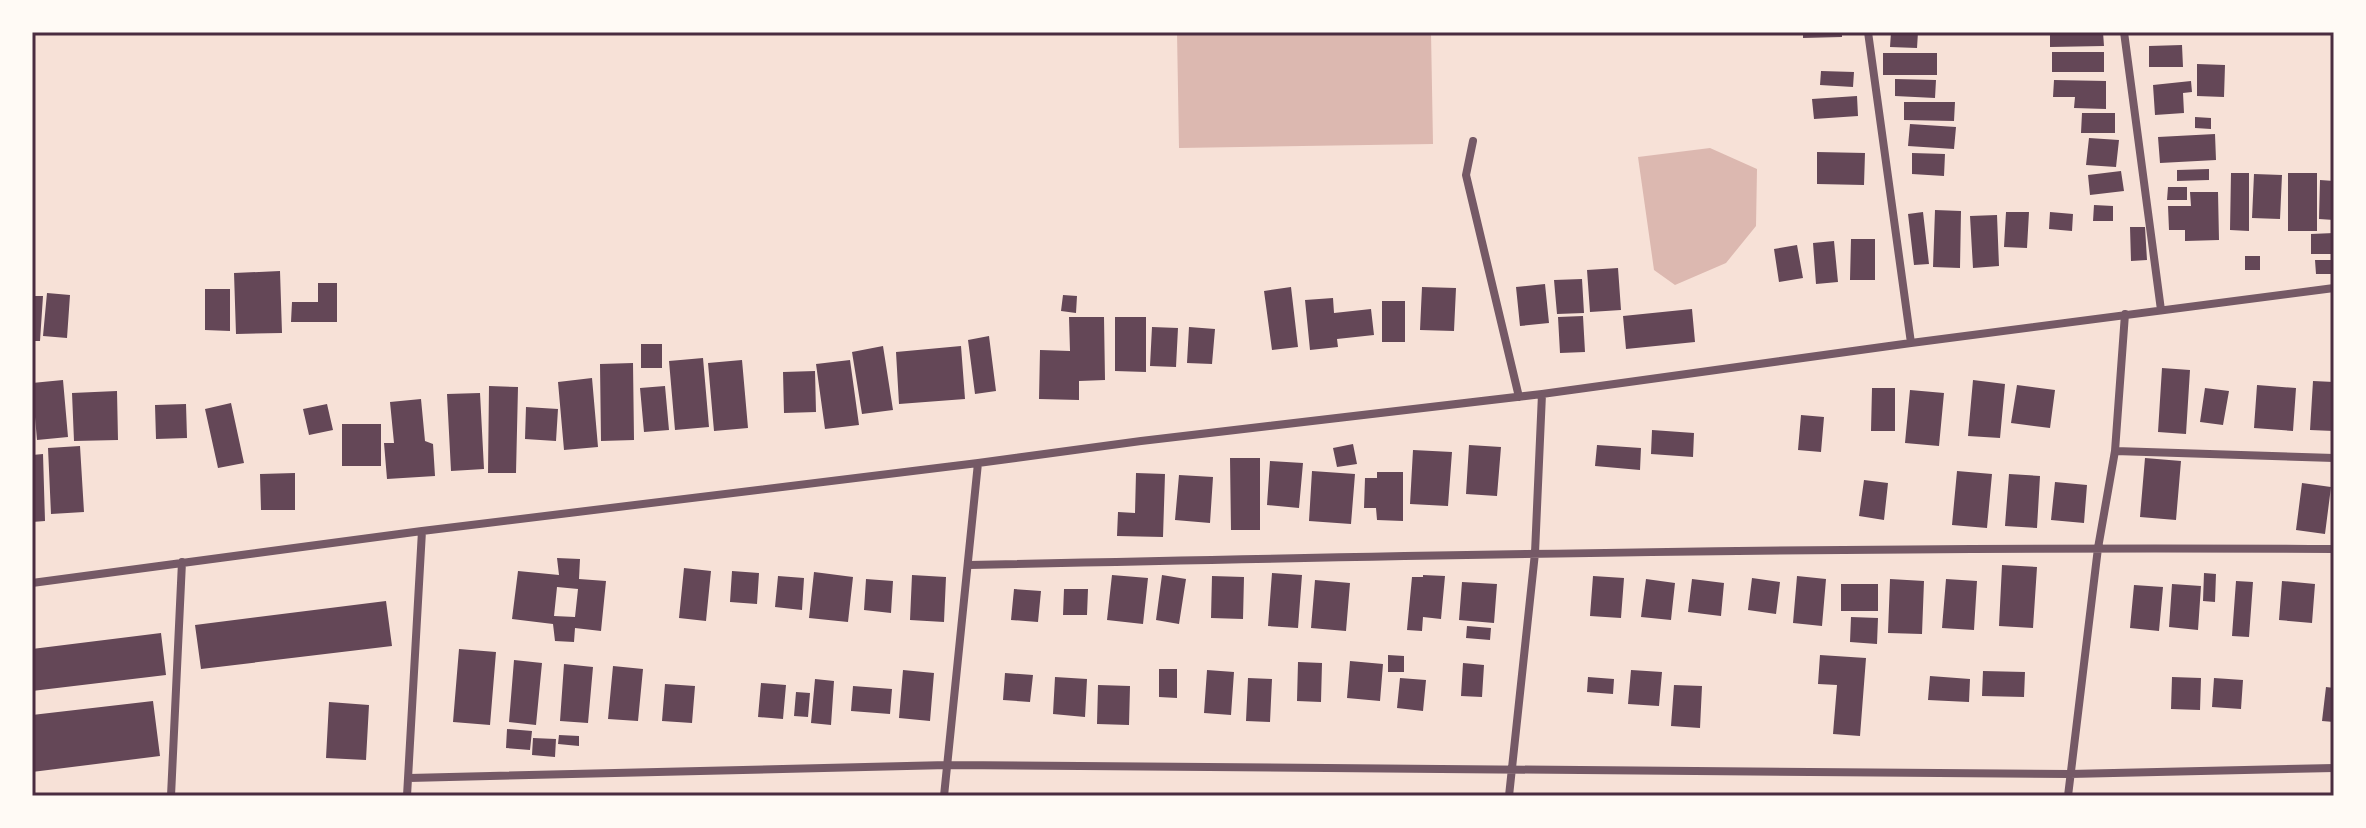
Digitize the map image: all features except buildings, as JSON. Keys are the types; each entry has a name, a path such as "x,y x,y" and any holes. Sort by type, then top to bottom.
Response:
{"street":[{"path":"1868,32 1911,343"},
{"path":"2124,32 2161,310"},
{"path":"1473,141 1466,175 1519,397"},
{"path":"32,583 1141,441 1519,397 2334,288"},
{"path":"2068,796 2098,548 2115,451 2125,314"},
{"path":"1509,796 1535,553 1542,394"},
{"path":"2115,451 2334,458"},
{"path":"944,796 978,463"},
{"path":"407,796 422,531"},
{"path":"969,565 1535,553 2334,549"},
{"path":"171,796 182,562"},
{"path":"409,778 948,765 2070,774 2334,768"}],"shaded area":[{"path":"1177,32 1431,32 1433,144 1179,148"},
{"path":"1710,148 1757,169 1756,226 1726,263 1675,285 1654,270 1638,157"}]}
